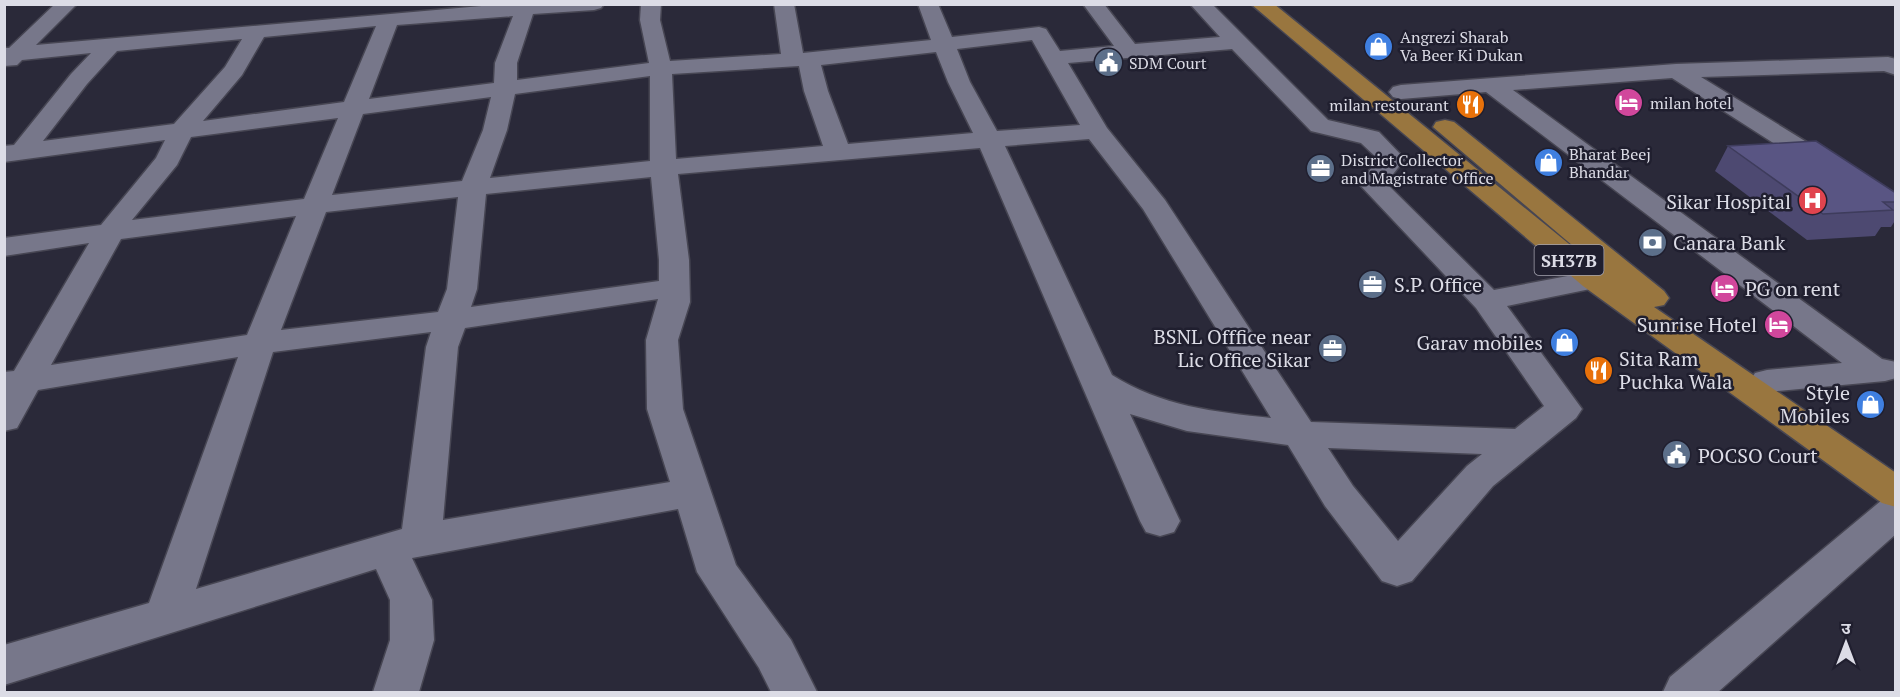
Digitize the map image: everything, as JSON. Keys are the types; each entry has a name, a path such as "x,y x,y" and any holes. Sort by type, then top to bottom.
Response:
{"main road":[{"name":"SH37B","path":"1261,4 1594,280 1896,493"},
{"name":"SH37B","path":"1295,4 1675,316 1896,469"}],"street":[{"path":"8,58 67,4"},
{"path":"8,58 389,19 527,7 594,4"},
{"path":"651,4 650,20 660,68 663,166 674,288 674,302 662,340 665,410 718,572 775,654 794,693"},
{"path":"784,4 801,59 816,91 838,152"},
{"path":"928,4 959,82 989,139 1160,521"},
{"path":"1094,4 1129,51"},
{"path":"13,153 660,68 801,59 1039,33 1096,131 1155,206 1339,496 1397,569 1480,476 1564,410 1487,301 1372,184 1392,159 1370,137 1320,126 1200,4"},
{"path":"396,693 412,640 411,600 404,544 442,347 462,289 472,187 495,130 506,87 506,63 527,7"},
{"path":"166,616 260,343 389,19"},
{"path":"4,419 16,382 111,231 168,160 182,130 234,70 257,32"},
{"path":"1053,58 1236,42"},
{"path":"13,153 110,46"},
{"path":"1401,92 1676,70 1888,64 1896,68"},
{"path":"1676,70 1896,209"},
{"path":"1491,85 1886,370"},
{"path":"4,247 316,205 663,166 1096,131"},
{"path":"1487,301 1594,280"},
{"path":"16,382 260,343 451,320 674,288"},
{"path":"1767,381 1886,370"},
{"path":"1098,382 1120,398 1179,419 1300,435 1523,442"},
{"path":"4,664 404,544 693,492"},
{"path":"1686,693 1896,511"}],"building":[{"path":"1816,141 1896,193 1896,202 1883,202 1893,210 1823,214 1728,146"}],"place":[{"name":"Angrezi Sharab Va Beer Ki Dukan","path":"1379,46"},
{"name":"SDM Court","path":"1108,63"},
{"name":"milan hotel","path":"1629,103"},
{"name":"milan restourant","path":"1470,105"},
{"name":"Bharat Beej Bhandar","path":"1548,163"},
{"name":"District Collector and Magistrate Office","path":"1320,169"},
{"name":"Sikar Hospital","path":"1812,201"},
{"name":"Canara Bank","path":"1652,242"},
{"name":"S.P. Office","path":"1373,284"},
{"name":"PG on rent","path":"1724,288"},
{"name":"Sunrise Hotel","path":"1778,324"},
{"name":"Garav mobiles","path":"1564,342"},
{"name":"BSNL Offfice near Lic Office Sikar","path":"1332,348"},
{"name":"Sita Ram Puchka Wala","path":"1598,370"},
{"name":"Style Mobiles","path":"1871,404"},
{"name":"POCSO Court","path":"1677,455"}]}
